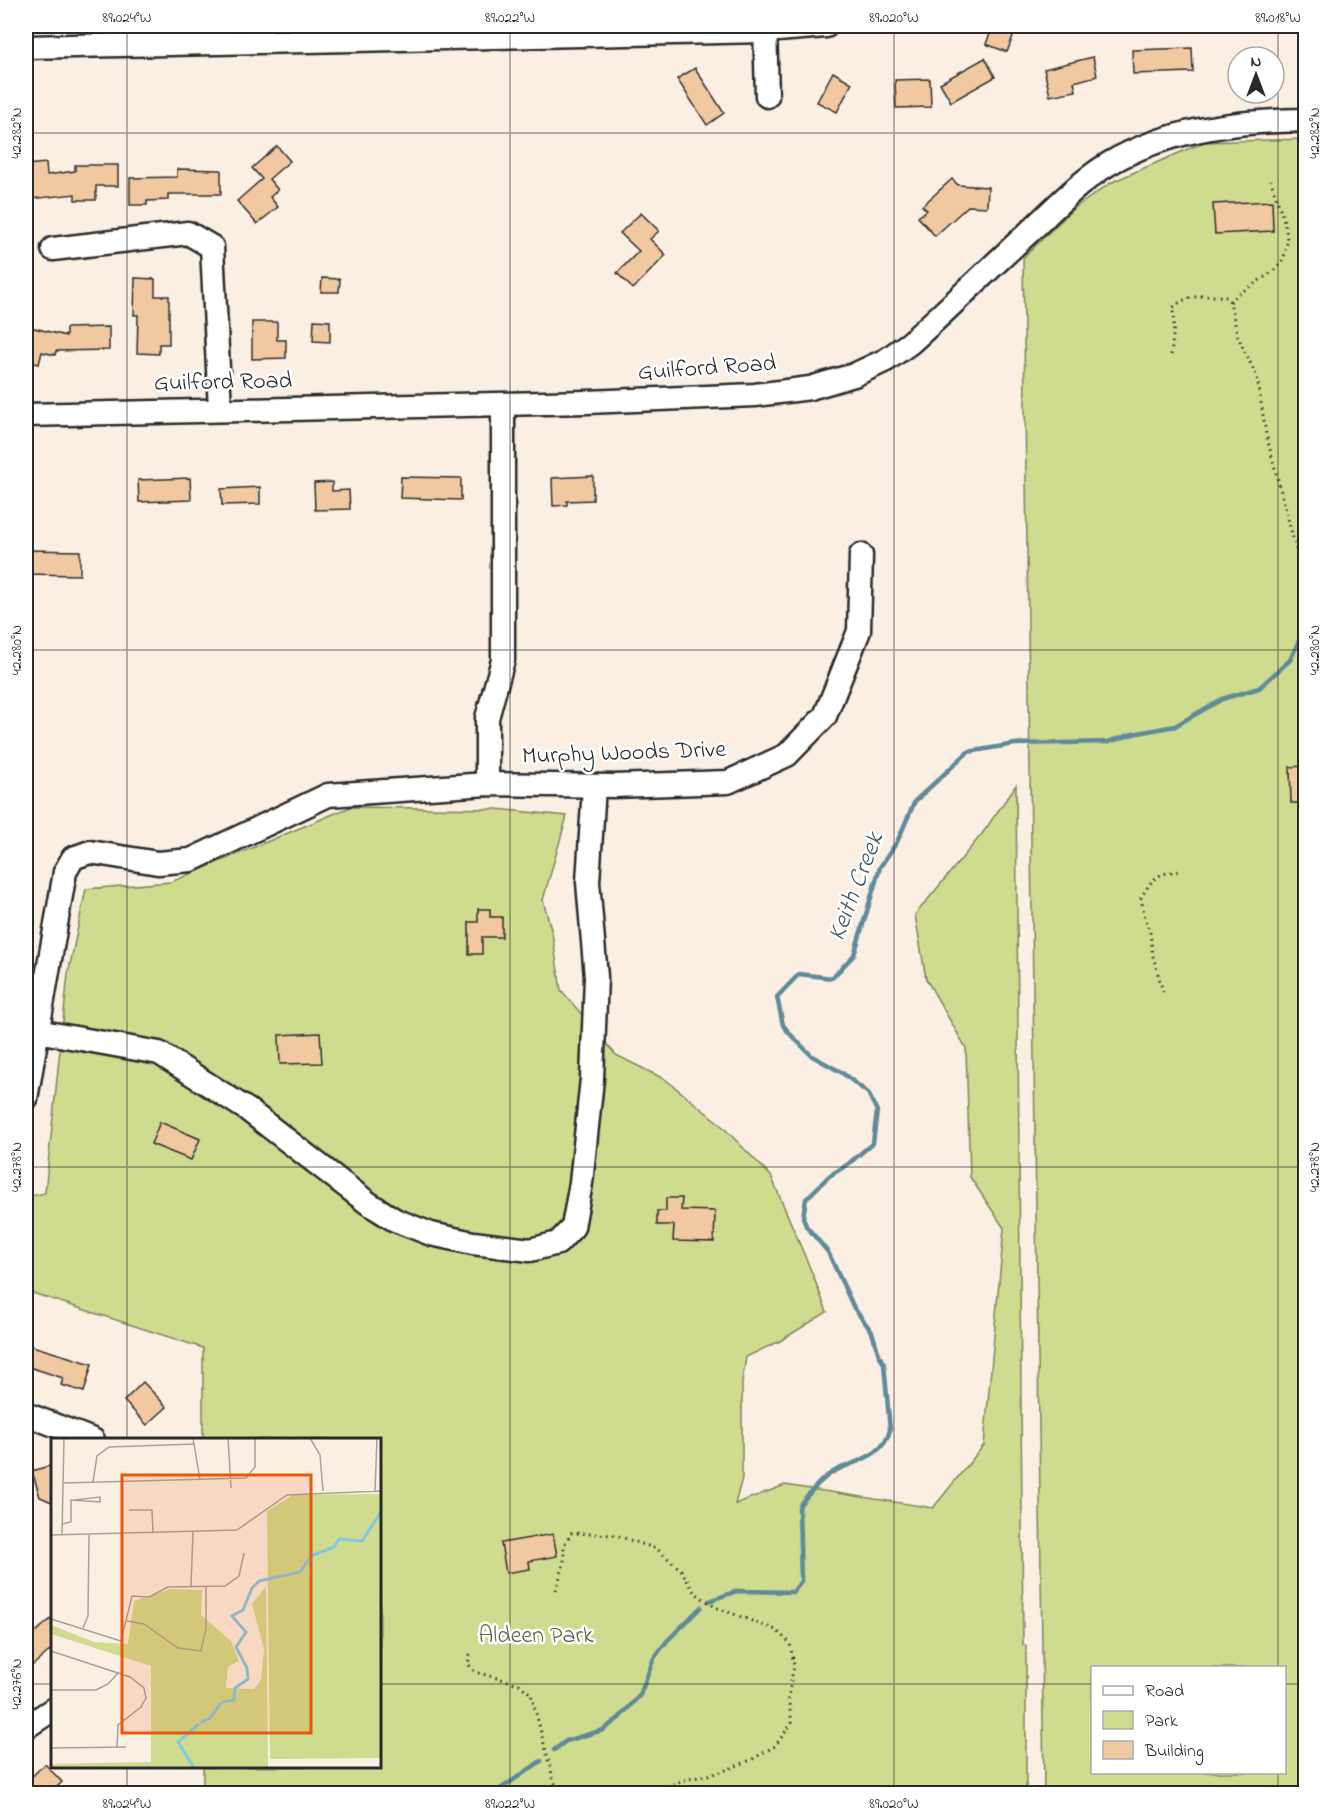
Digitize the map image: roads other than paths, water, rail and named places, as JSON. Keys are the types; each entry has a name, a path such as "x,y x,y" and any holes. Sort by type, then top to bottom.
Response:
{"street":[{"path":"26,47 552,31 826,26"},
{"path":"766,28 767,96"},
{"name":"Guilford Road","path":"26,415 503,405 755,395 810,388 854,375 886,360 910,343 1083,181 1119,158 1163,140 1201,130 1244,122 1305,120"},
{"path":"53,249 188,233 212,247 220,410"},
{"name":"Murphy Woods Drive","path":"487,784 487,718 503,660 503,405"},
{"name":"Murphy Woods Drive","path":"26,1099 65,872 73,858 90,852 158,863 191,860 328,795 487,784 594,786 728,782 787,755 825,716 859,631 861,555"},
{"path":"37,1030 159,1053 248,1110 368,1203 395,1220 431,1234 473,1243 530,1250 558,1243 573,1227 581,1183 592,1079 596,976 588,882 594,786"},
{"path":"26,1414 88,1438"},
{"path":"26,1727 51,1711"}],"waterway":[{"name":"Keith Creek","path":"709,1601 737,1591 793,1592 801,1581 799,1508 801,1503 825,1477 875,1452 887,1439 890,1430 884,1364 872,1332 854,1308 828,1252 806,1226 803,1217 806,1199 829,1176 847,1165 873,1143 877,1111 868,1093 841,1072 812,1056 790,1034 783,1025 777,997 799,974 832,978 854,955 880,867 897,842 915,801 968,752 1015,744 1108,742 1133,734 1175,726 1222,699 1259,688 1290,660 1306,626"},
{"name":"Keith Creek","path":"554,1750 566,1741 603,1730 619,1718 640,1695 654,1658 667,1641 701,1607"},
{"name":"Keith Creek","path":"493,1794 541,1761"}],"park label":[{"name":"Aldeen Park","path":"536,1636"}]}
